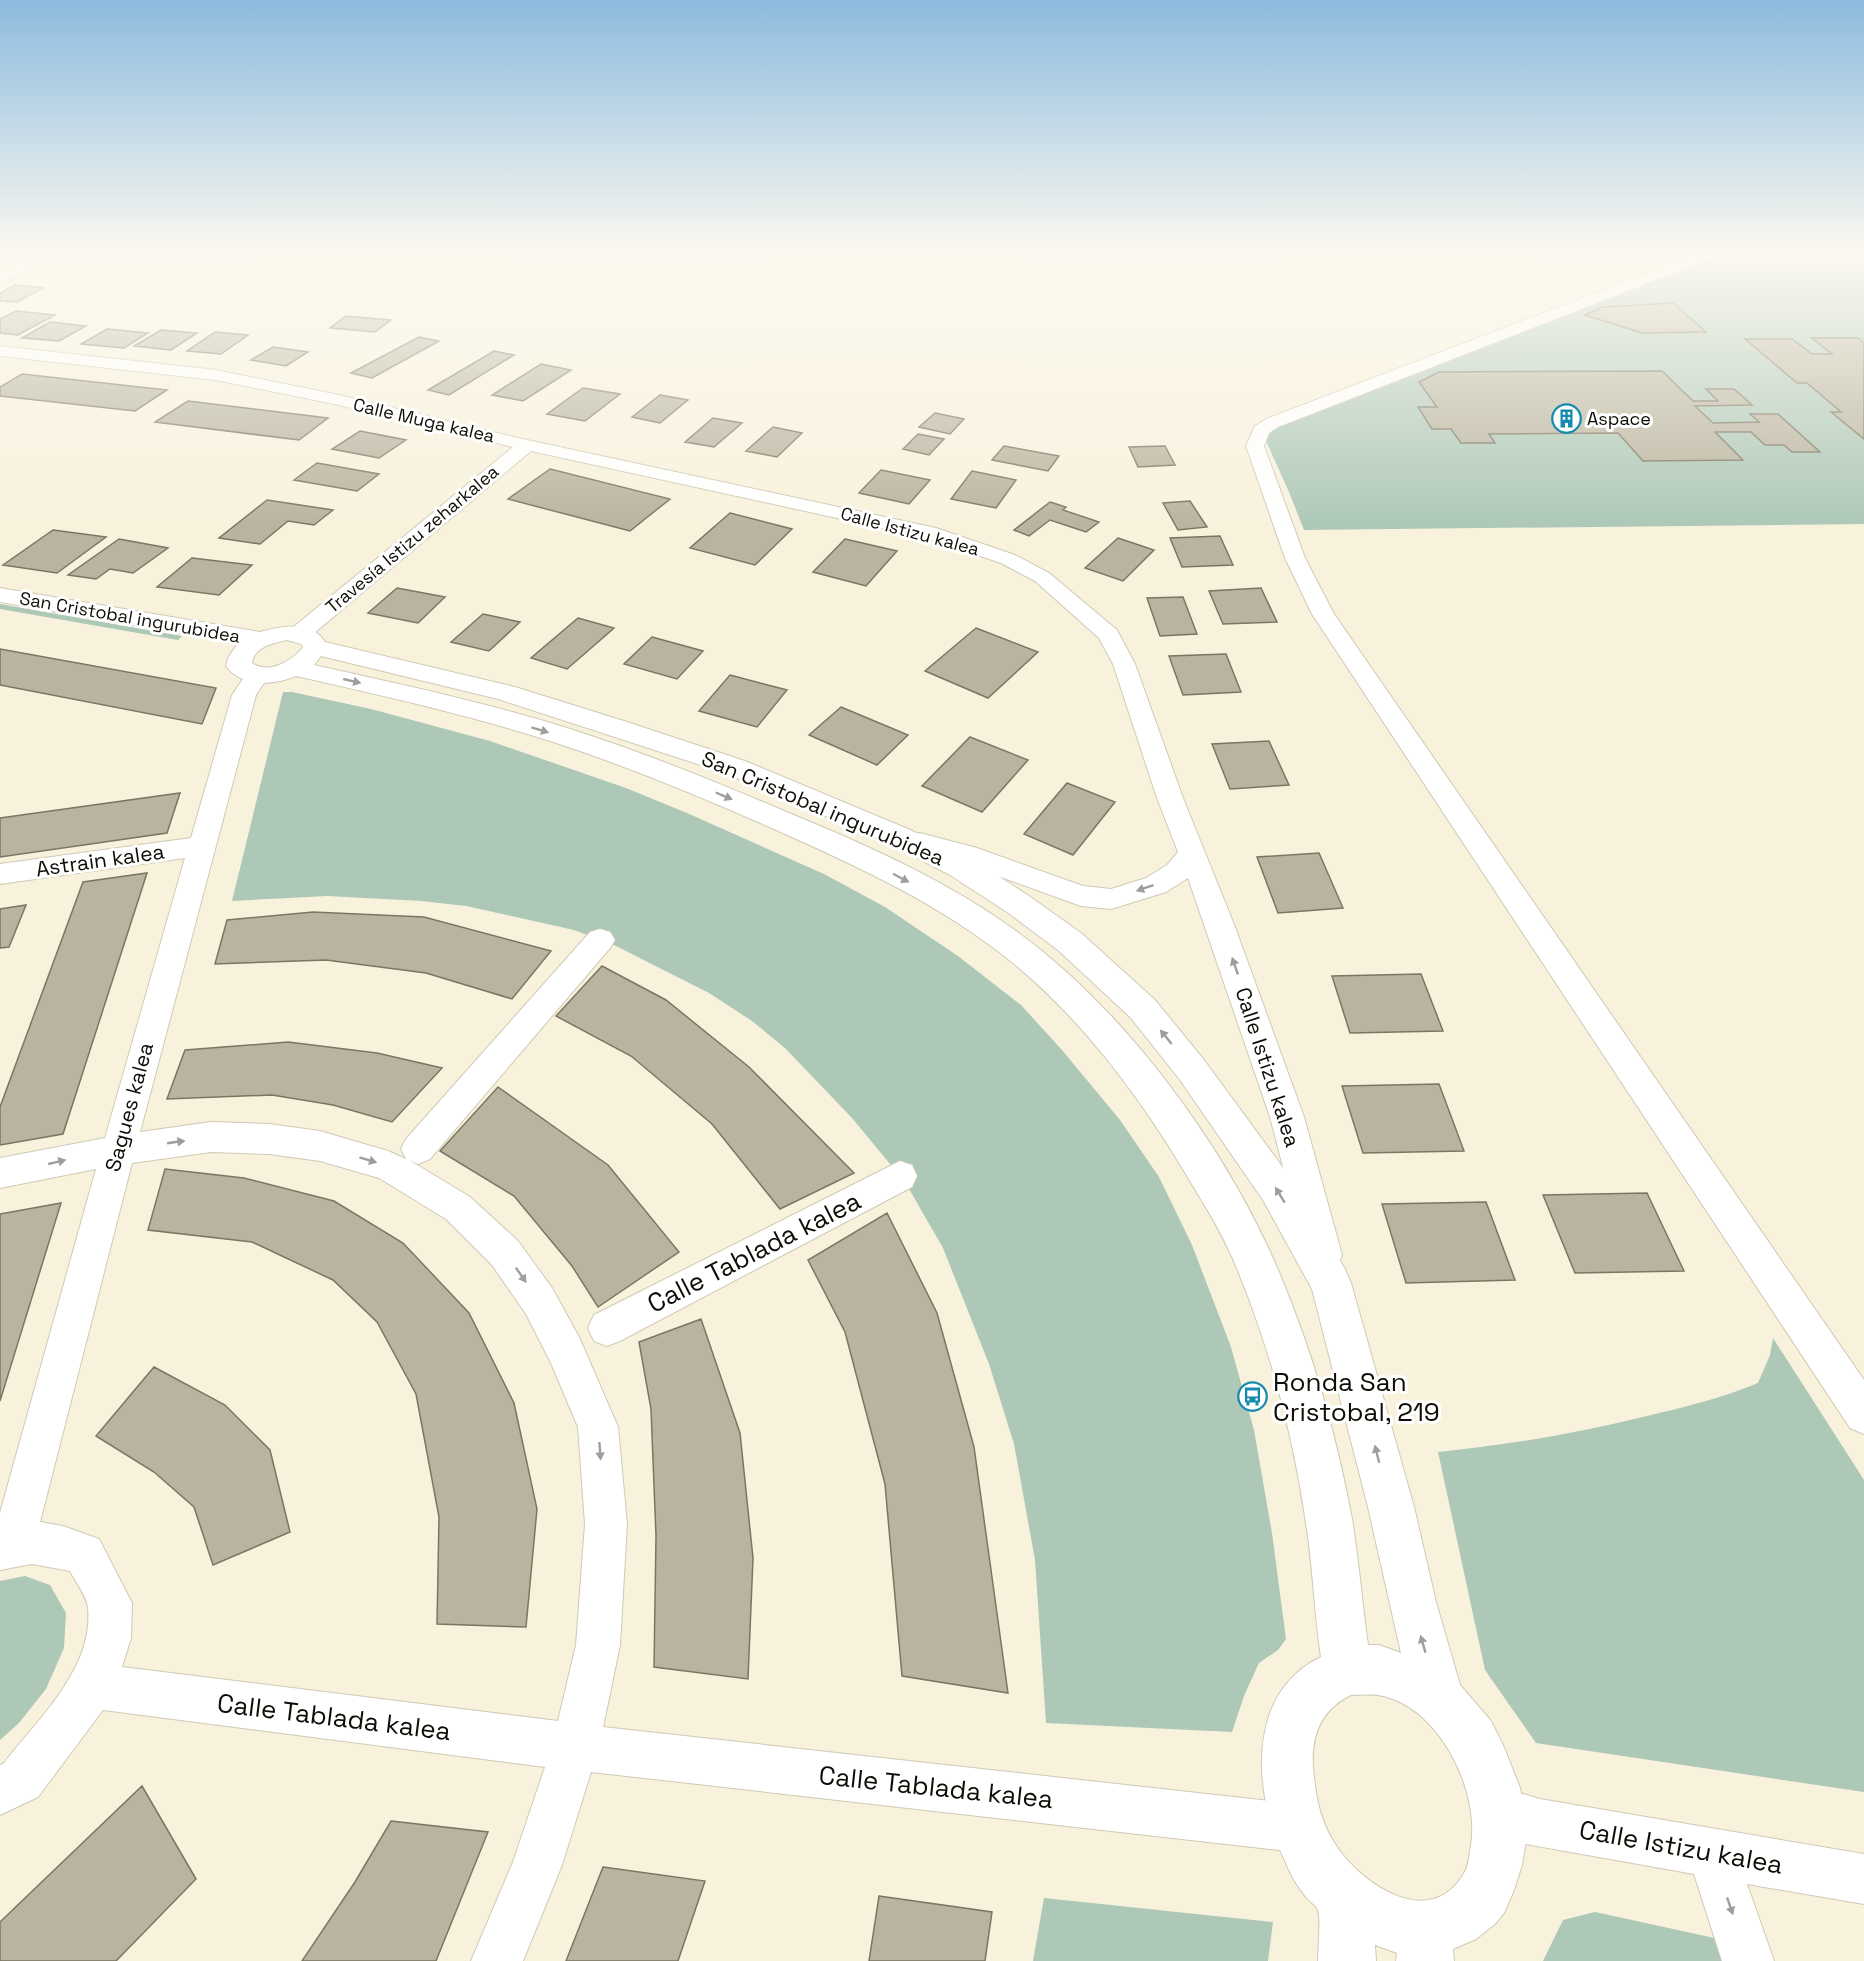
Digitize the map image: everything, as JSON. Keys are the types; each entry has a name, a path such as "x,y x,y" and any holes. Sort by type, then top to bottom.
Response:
{"street":[{"path":"1473,345 1307,408 1272,423 1258,435 1255,446 1295,558 1323,614 1864,1414"},
{"name":"Calle Muga kalea","path":"0,351 216,375 339,400 527,445"},
{"name":"Travesía Istizu zeharkalea","path":"303,650 527,445"},
{"name":"Calle Istizu kalea","path":"527,445 929,532 1008,559 1042,577 1109,635 1124,663 1137,707 1191,855 1221,927 1287,1117 1331,1283"},
{"name":"San Cristobal ingurubidea","path":"0,595 261,639"},
{"name":"San Cristobal ingurubidea","path":"0,614 248,666 269,675 303,650 506,693 735,767 898,836 961,867 1018,904 1070,942 1143,1010 1192,1070 1276,1188 1331,1283 1391,1507 1412,1602 1439,1700"},
{"path":"248,666 247,648 261,639 287,633 303,650"},
{"name":"San Cristobal ingurubidea","path":"303,650 492,715 589,745 712,791 861,857 953,906 1010,943 1074,999 1131,1062 1166,1110 1225,1202 1268,1293 1309,1426 1329,1520 1340,1633 1348,1671"},
{"name":"Sagues kalea","path":"7,1546 244,695 248,666"},
{"path":"898,836 967,855 1081,896 1111,899 1156,885 1177,873 1191,855"},
{"name":"Astrain kalea","path":"0,874 201,846"},
{"path":"418,1149 600,940"},
{"path":"0,1173 118,1150 211,1137 269,1139 320,1146 388,1166 458,1208 505,1253 539,1301 565,1350 598,1427 606,1524 598,1645 575,1747 537,1865 497,1961"},
{"name":"Calle Tablada kalea","path":"608,1328 900,1176"},
{"path":"0,1791 21,1780 93,1686 109,1638 111,1603 84,1554 52,1543 7,1546"},
{"path":"1379,1670 1409,1680 1439,1700 1467,1730 1488,1769 1499,1811 1498,1855 1485,1892 1459,1918 1425,1945 1398,1926 1372,1916 1346,1898 1317,1866 1297,1828 1287,1784 1287,1743 1299,1708 1320,1684 1348,1671 1379,1670"},
{"name":"Calle Tablada kalea","path":"93,1686 575,1747 1297,1828"},
{"name":"Calle Istizu kalea","path":"1499,1811 1540,1823 1864,1880"},
{"path":"1711,1852 1748,1961"},
{"path":"1346,1898 1347,1961"}],"green space":[{"path":"1473,345 1864,345 1864,524 1304,530 1261,430 1307,408"},
{"path":"0,604 182,636 178,640 0,609"},
{"path":"283,692 371,709 490,741 626,788 687,813 824,874 885,907 958,956 1021,1005 1120,1120 1159,1177 1192,1245 1231,1347 1254,1430 1272,1533 1286,1639 1278,1650 1259,1663 1244,1696 1232,1732 1046,1723 1035,1560 1014,1444 989,1364 943,1248 905,1182 852,1118 785,1048 752,1021 709,993 614,945 574,930 466,906 421,901 327,896 232,901"},
{"path":"1773,1338 1864,1480 1864,1792 1536,1743 1485,1670 1438,1452 1517,1442 1595,1428 1731,1393 1758,1383 1770,1355"},
{"path":"25,1576 50,1585 66,1613 64,1648 46,1689 19,1723 0,1740 0,1581"},
{"path":"1044,1898 1273,1922 1268,1961 1033,1961"},
{"path":"1595,1912 1719,1939 1726,1961 1543,1961 1563,1920"}],"building":[{"path":"87,345 130,345 124,348"},
{"path":"137,345 179,345 171,350 134,346"},
{"path":"197,345 234,345 221,354 187,351"},
{"path":"405,345 433,345 372,378 351,373"},
{"path":"1752,345 1799,345 1812,354 1832,354 1820,345 1864,345 1864,439 1831,412 1841,412 1807,383 1797,383"},
{"path":"273,347 308,352 286,366 251,360"},
{"path":"494,351 514,355 449,395 428,390"},
{"path":"541,364 571,370 523,401 492,395"},
{"name":"Aspace","path":"1662,371 1693,401 1718,401 1706,389 1734,389 1752,405 1695,406 1713,423 1759,422 1750,414 1778,414 1820,452 1792,452 1784,445 1765,445 1751,432 1715,432 1743,460 1643,461 1618,433 1489,434 1495,443 1461,443 1451,429 1432,429 1418,407 1437,407 1419,382 1439,372"},
{"path":"22,374 167,390 135,411 0,396 0,387"},
{"path":"583,388 620,394 585,421 547,414"},
{"path":"660,395 688,400 660,423 632,417"},
{"path":"188,401 328,418 299,440 155,422"},
{"path":"935,413 964,419 950,434 919,427"},
{"path":"713,418 742,423 714,447 685,442"},
{"path":"773,427 802,433 777,457 746,451"},
{"path":"360,431 406,440 379,458 332,449"},
{"path":"918,434 944,439 929,455 903,449"},
{"path":"1004,446 1059,456 1048,471 992,460"},
{"path":"1165,446 1175,465 1138,467 1129,447"},
{"path":"317,463 379,474 357,491 294,480"},
{"path":"550,469 670,499 630,531 508,499"},
{"path":"881,470 930,480 909,504 859,493"},
{"path":"972,471 1016,480 996,508 951,499"},
{"path":"267,500 333,510 314,525 288,521 260,544 219,538"},
{"path":"1190,501 1207,527 1178,530 1163,503"},
{"path":"1050,502 1066,507 1063,510 1099,522 1086,532 1050,520 1029,536 1014,530"},
{"path":"730,513 792,529 755,565 690,548"},
{"path":"53,530 106,537 57,573 3,565"},
{"path":"1220,536 1233,565 1182,567 1170,538"},
{"path":"1118,538 1154,550 1123,581 1085,568"},
{"path":"119,539 168,548 133,573 110,569 96,579 68,575"},
{"path":"845,539 897,551 866,586 813,572"},
{"path":"192,558 252,565 219,595 157,587"},
{"path":"397,588 445,597 418,623 368,613"},
{"path":"1261,588 1277,622 1223,624 1209,591"},
{"path":"1183,597 1197,634 1160,636 1147,598"},
{"path":"483,614 520,622 489,651 451,642"},
{"path":"578,618 614,628 567,669 531,658"},
{"path":"976,628 1038,652 988,698 925,671"},
{"path":"652,637 703,651 677,679 624,664"},
{"path":"0,649 216,688 202,724 0,685"},
{"path":"1226,654 1241,692 1183,695 1169,656"},
{"path":"730,675 787,690 757,727 699,711"},
{"path":"841,707 908,735 877,765 809,735"},
{"path":"970,737 1028,760 982,812 922,786"},
{"path":"1269,741 1289,785 1230,789 1212,744"},
{"path":"1067,783 1115,802 1073,855 1024,834"},
{"path":"180,793 167,833 0,857 0,818"},
{"path":"1319,853 1343,908 1278,913 1257,857"},
{"path":"147,873 63,1134 0,1145 0,1107 83,882"},
{"path":"26,905 9,947 0,948 0,909"},
{"path":"313,912 424,917 551,951 512,999 426,973 326,960 215,964 227,920"},
{"path":"602,966 666,1000 749,1067 854,1173 780,1209 712,1124 631,1056 556,1016"},
{"path":"1421,974 1443,1031 1350,1033 1332,976"},
{"path":"288,1042 377,1053 442,1068 392,1122 333,1105 272,1095 167,1099 185,1050"},
{"path":"1439,1084 1464,1151 1363,1153 1342,1086"},
{"path":"498,1087 608,1165 679,1252 598,1307 572,1266 514,1196 440,1151"},
{"path":"165,1169 244,1178 334,1201 403,1243 469,1313 514,1403 537,1509 526,1627 437,1624 439,1517 416,1394 377,1322 333,1280 252,1242 148,1230"},
{"path":"1647,1193 1684,1271 1575,1273 1543,1195"},
{"path":"1486,1202 1515,1280 1406,1283 1382,1204"},
{"path":"61,1203 0,1401 0,1214"},
{"path":"887,1213 937,1313 974,1447 1008,1693 902,1676 885,1484 845,1332 808,1260"},
{"path":"701,1319 740,1433 753,1558 748,1679 654,1667 656,1536 651,1409 639,1342"},
{"path":"154,1367 225,1405 270,1450 290,1532 213,1565 194,1507 154,1472 96,1436"},
{"path":"142,1786 196,1879 116,1961 0,1961 0,1922"},
{"path":"391,1821 488,1832 436,1961 302,1961 355,1882"},
{"path":"603,1867 705,1881 678,1961 566,1961"},
{"path":"879,1896 992,1912 985,1961 869,1961"}],"place":[{"name":"Aspace","path":"1566,418"},
{"name":"Ronda San Cristobal, 219","path":"1252,1397"}]}
